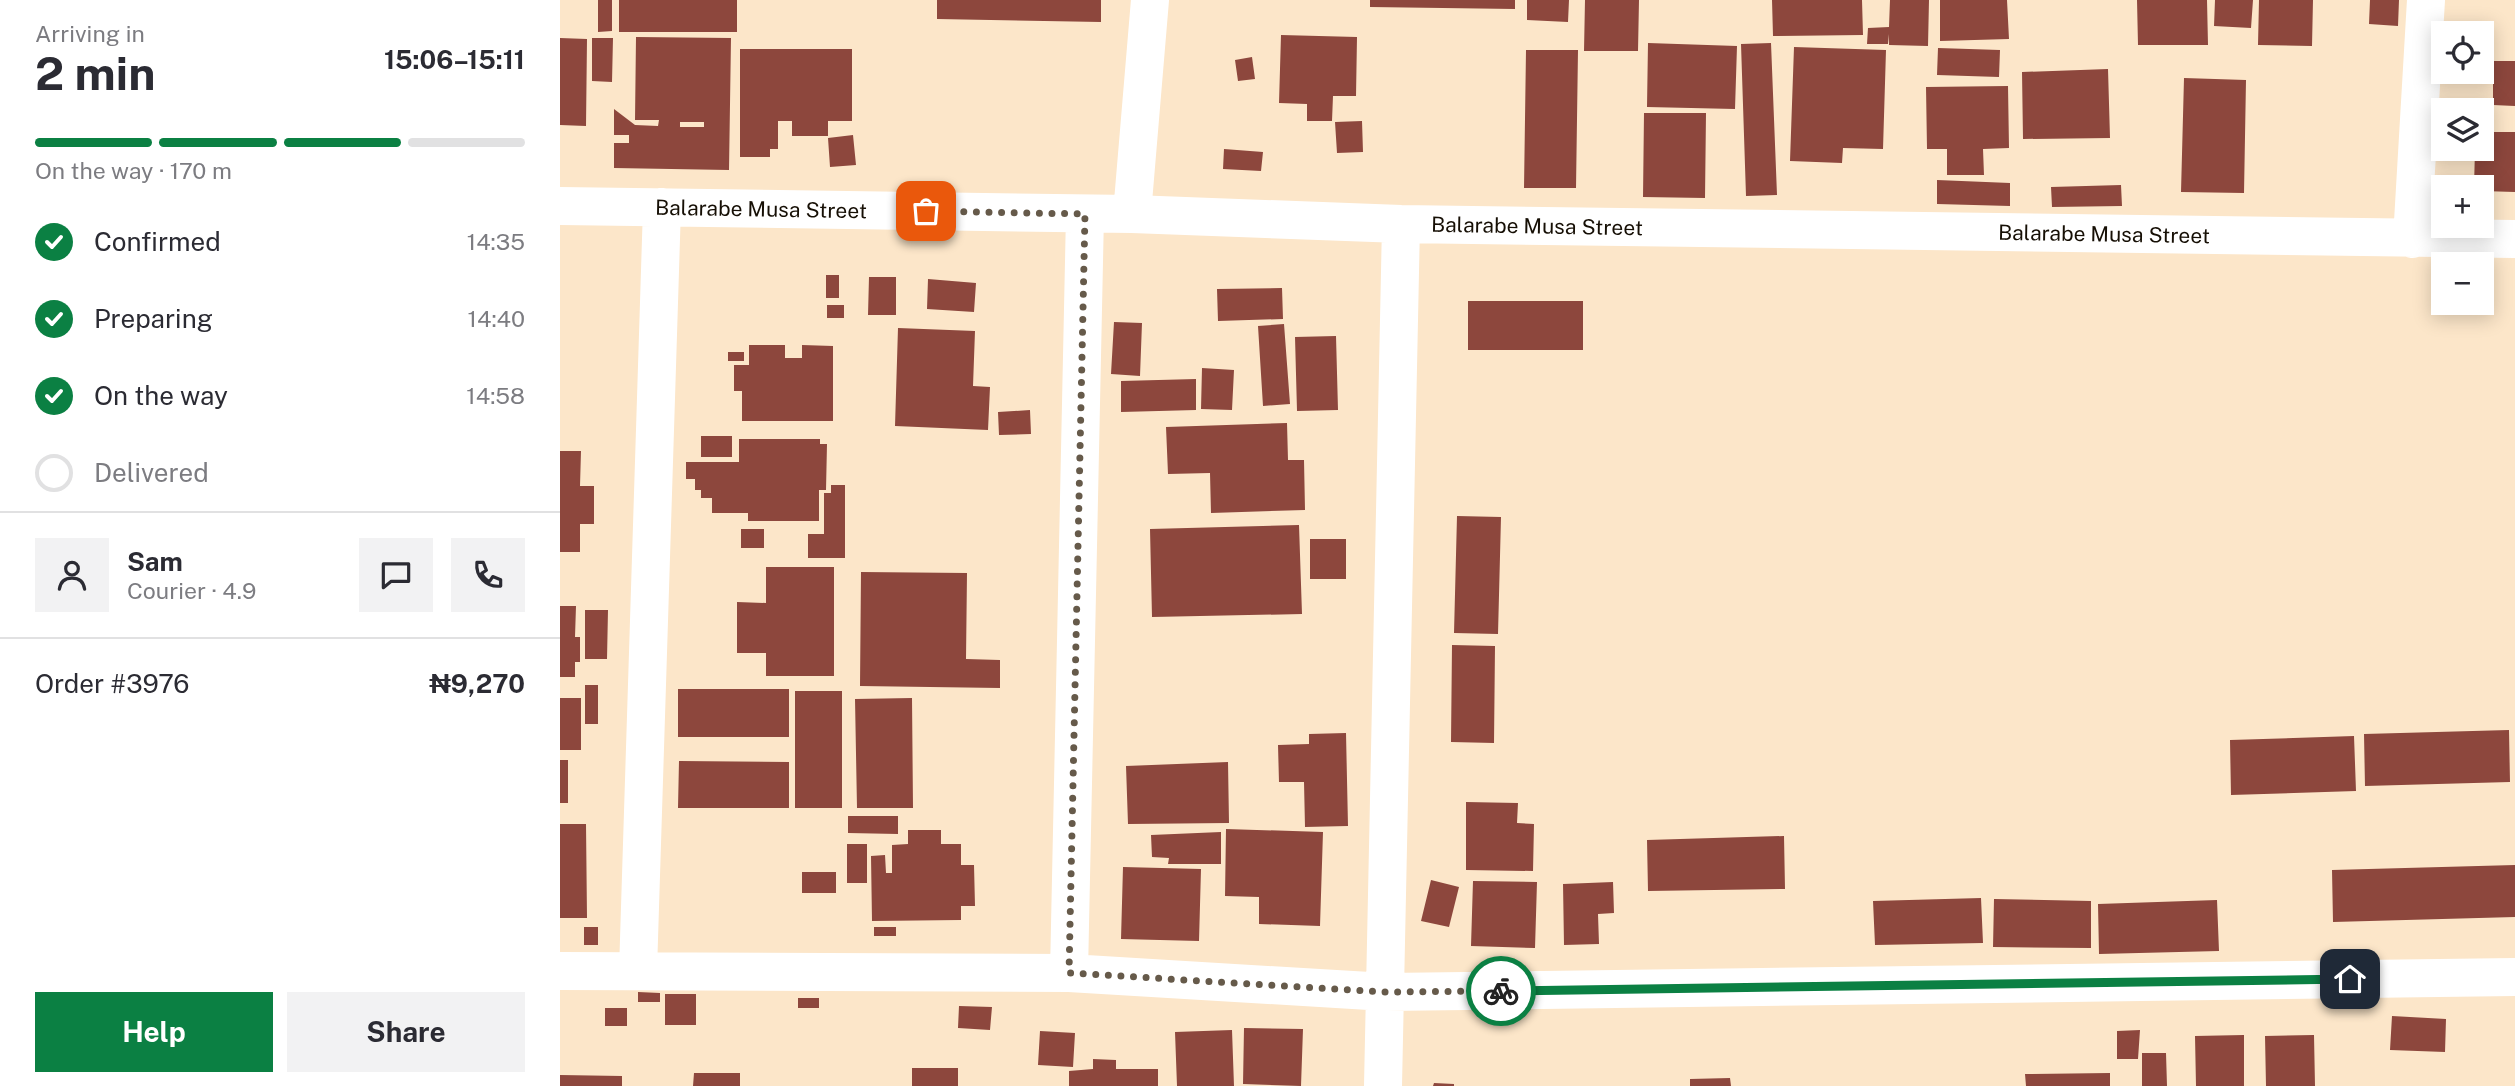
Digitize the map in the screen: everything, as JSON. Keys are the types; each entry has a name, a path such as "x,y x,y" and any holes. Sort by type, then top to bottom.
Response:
{"street":[{"path":"1132,214 1150,0"},
{"path":"2412,239 2426,0"},
{"name":"Balarabe Musa Street","path":"560,206 1132,214 1401,224 2515,239"},
{"path":"638,971 662,207"},
{"path":"1069,973 1085,214"},
{"path":"1383,1086 1401,224"},
{"path":"560,971 1069,973 1386,992 2515,977"}],"building":[{"path":"598,0 612,0 612,31 598,32"},
{"path":"619,0 737,0 737,32 619,32"},
{"path":"937,0 1101,0 1101,22 937,19"},
{"path":"1370,0 1515,0 1515,9 1370,7"},
{"path":"1527,0 1569,0 1568,22 1527,20"},
{"path":"1585,0 1639,0 1638,51 1584,51"},
{"path":"1772,0 1862,0 1863,35 1773,36"},
{"path":"1890,0 1929,0 1928,46 1889,45 1889,34 1888,44 1867,44 1868,28 1889,27"},
{"path":"1940,0 2007,0 2009,39 1940,41"},
{"path":"2137,0 2207,0 2208,45 2138,45"},
{"path":"2215,0 2253,0 2251,28 2214,26"},
{"path":"2259,0 2313,0 2312,46 2258,45"},
{"path":"2370,0 2399,0 2398,26 2369,24"},
{"path":"1281,35 1357,37 1356,96 1333,96 1332,121 1307,121 1307,104 1279,103"},
{"path":"636,37 731,38 729,170 614,168 614,143 629,143 629,135 614,135 614,109 635,125 658,126 659,120 635,120","holes":["680,122 704,122 704,127 680,127"]},
{"path":"560,38 587,39 586,126 560,125"},
{"path":"592,38 613,38 612,82 592,81"},
{"path":"1648,43 1737,46 1735,109 1647,107"},
{"path":"1771,43 1777,195 1746,196 1741,44"},
{"path":"1794,47 1886,50 1883,149 1843,148 1842,163 1790,161"},
{"path":"1938,48 2000,50 1999,77 1937,75"},
{"path":"740,49 852,49 852,121 828,121 828,136 792,136 792,121 778,121 778,149 770,149 770,157 740,157"},
{"path":"1526,50 1578,50 1576,188 1524,188"},
{"path":"1252,57 1255,79 1238,81 1235,60"},
{"path":"2494,61 2515,61 2515,106 2494,105"},
{"path":"2108,69 2110,138 2023,139 2022,72"},
{"path":"2184,78 2246,80 2244,193 2181,192"},
{"path":"2008,86 2009,148 1983,149 1984,175 1947,175 1947,149 1927,149 1926,87"},
{"path":"1644,113 1706,113 1705,198 1643,197"},
{"path":"1362,121 1363,152 1337,153 1335,122"},
{"path":"2494,132 2515,132 2515,192 2494,191 2494,175 2474,175 2475,161 2494,161"},
{"path":"853,135 856,165 830,167 828,138"},
{"path":"1224,149 1263,152 1261,171 1223,169"},
{"path":"1937,180 2010,183 2010,206 1937,204"},
{"path":"2121,185 2122,206 2052,207 2051,187"},
{"path":"826,275 839,275 839,298 826,298"},
{"path":"869,277 896,277 896,315 868,315"},
{"path":"928,279 976,283 974,312 927,309"},
{"path":"1282,288 1283,319 1218,321 1217,289"},
{"path":"1468,301 1583,301 1583,350 1468,350"},
{"path":"827,305 844,305 844,318 827,318"},
{"path":"1114,322 1142,323 1140,376 1111,374"},
{"path":"1284,324 1290,404 1263,406 1258,326"},
{"path":"898,328 975,331 973,386 990,387 988,430 895,426"},
{"path":"1336,336 1338,410 1297,411 1295,337"},
{"path":"749,345 785,345 785,358 802,358 802,345 833,346 833,421 742,421 742,391 734,391 734,365 749,365"},
{"path":"728,352 744,352 744,361 728,361"},
{"path":"1202,368 1234,370 1232,410 1201,409"},
{"path":"1196,379 1196,410 1121,412 1121,381"},
{"path":"1030,410 1031,434 999,435 998,412"},
{"path":"1287,423 1288,460 1304,460 1305,510 1211,513 1210,473 1168,474 1166,427"},
{"path":"701,436 732,436 732,457 701,457"},
{"path":"739,439 820,439 820,444 827,444 826,490 819,490 819,521 748,521 748,513 712,513 712,498 701,498 701,490 695,490 695,479 686,479 686,462 739,462"},
{"path":"560,451 581,451 580,486 594,486 594,524 580,524 580,552 560,552"},
{"path":"831,485 845,485 845,558 808,558 808,534 824,534 824,493 831,493"},
{"path":"1457,516 1501,517 1498,634 1454,633"},
{"path":"1299,525 1302,614 1152,617 1150,529"},
{"path":"741,529 764,529 764,548 741,548"},
{"path":"1310,539 1346,539 1346,579 1310,579"},
{"path":"766,567 834,567 834,676 766,676 766,653 737,653 737,602 766,603"},
{"path":"861,572 967,573 966,659 1000,660 1000,688 860,686"},
{"path":"560,606 576,606 575,637 580,637 580,662 575,662 575,677 560,677"},
{"path":"585,610 608,610 607,659 585,659"},
{"path":"1452,645 1495,646 1494,743 1451,742"},
{"path":"585,685 598,685 598,724 585,724"},
{"path":"678,689 789,689 789,737 678,737"},
{"path":"795,691 842,691 842,808 795,808"},
{"path":"560,698 581,698 581,750 560,750"},
{"path":"912,698 913,808 857,808 855,699"},
{"path":"2509,730 2510,782 2365,786 2364,734"},
{"path":"1346,733 1348,826 1305,827 1304,782 1279,782 1278,745 1309,744 1309,734"},
{"path":"2354,736 2356,791 2231,795 2230,740"},
{"path":"560,760 568,760 568,803 560,803"},
{"path":"679,761 789,762 789,808 678,808"},
{"path":"1228,762 1229,823 1128,824 1126,766"},
{"path":"1466,802 1518,803 1517,823 1534,824 1533,871 1466,870"},
{"path":"848,816 898,816 898,834 848,833"},
{"path":"560,824 586,824 587,918 560,918"},
{"path":"1226,829 1323,832 1320,926 1259,924 1259,897 1225,896"},
{"path":"908,830 941,830 941,844 961,844 961,865 974,865 975,906 961,906 961,920 872,921 871,856 885,855 886,873 892,873 892,845 908,844"},
{"path":"1221,832 1221,864 1168,864 1169,858 1152,857 1151,835"},
{"path":"1784,836 1785,889 1648,891 1647,840"},
{"path":"847,844 867,844 867,883 847,883"},
{"path":"2515,865 2515,917 2333,922 2332,870"},
{"path":"1123,867 1201,869 1199,941 1121,939"},
{"path":"802,872 836,872 836,893 802,893"},
{"path":"1431,880 1459,887 1449,927 1421,921"},
{"path":"1473,881 1537,882 1535,948 1471,946"},
{"path":"1613,882 1614,913 1598,914 1599,944 1564,945 1563,884"},
{"path":"1981,898 1983,943 1875,945 1873,901"},
{"path":"1994,899 2091,901 2091,948 1993,947"},
{"path":"2217,900 2219,951 2099,954 2098,904"},
{"path":"584,927 598,927 598,945 584,945"},
{"path":"874,927 896,927 896,936 874,936"},
{"path":"638,992 660,993 660,1002 638,1002"},
{"path":"665,994 696,994 696,1025 665,1025"},
{"path":"798,998 819,998 819,1008 798,1008"},
{"path":"959,1006 992,1007 990,1030 958,1028"},
{"path":"605,1008 627,1008 627,1026 605,1026"},
{"path":"2392,1016 2446,1019 2445,1052 2390,1050"},
{"path":"1244,1028 1303,1029 1301,1086 1243,1084"},
{"path":"1232,1030 1234,1086 1177,1086 1175,1032"},
{"path":"2140,1030 2138,1059 2117,1059 2117,1031"},
{"path":"1040,1031 1075,1033 1073,1067 1038,1065"},
{"path":"2244,1035 2244,1086 2196,1086 2195,1036"},
{"path":"2314,1035 2315,1086 2266,1086 2265,1036"},
{"path":"2142,1053 2166,1053 2167,1086 2142,1086"},
{"path":"1093,1059 1116,1060 1116,1069 1158,1069 1158,1086 1069,1086 1069,1071 1093,1069"},
{"path":"912,1068 958,1068 958,1086 912,1086"},
{"path":"694,1073 740,1073 740,1086 693,1086"},
{"path":"2110,1073 2110,1086 2026,1086 2025,1074"},
{"path":"560,1075 622,1076 622,1086 560,1086"},
{"path":"1730,1078 1731,1086 1690,1086 1690,1079"},
{"path":"1434,1083 1454,1084 1454,1086 1433,1086"}],"way so far":[{"path":"926,211 1085,214 1069,973 1386,992 1501,991"}],"route":[{"path":"1501,991 2350,979"}]}
